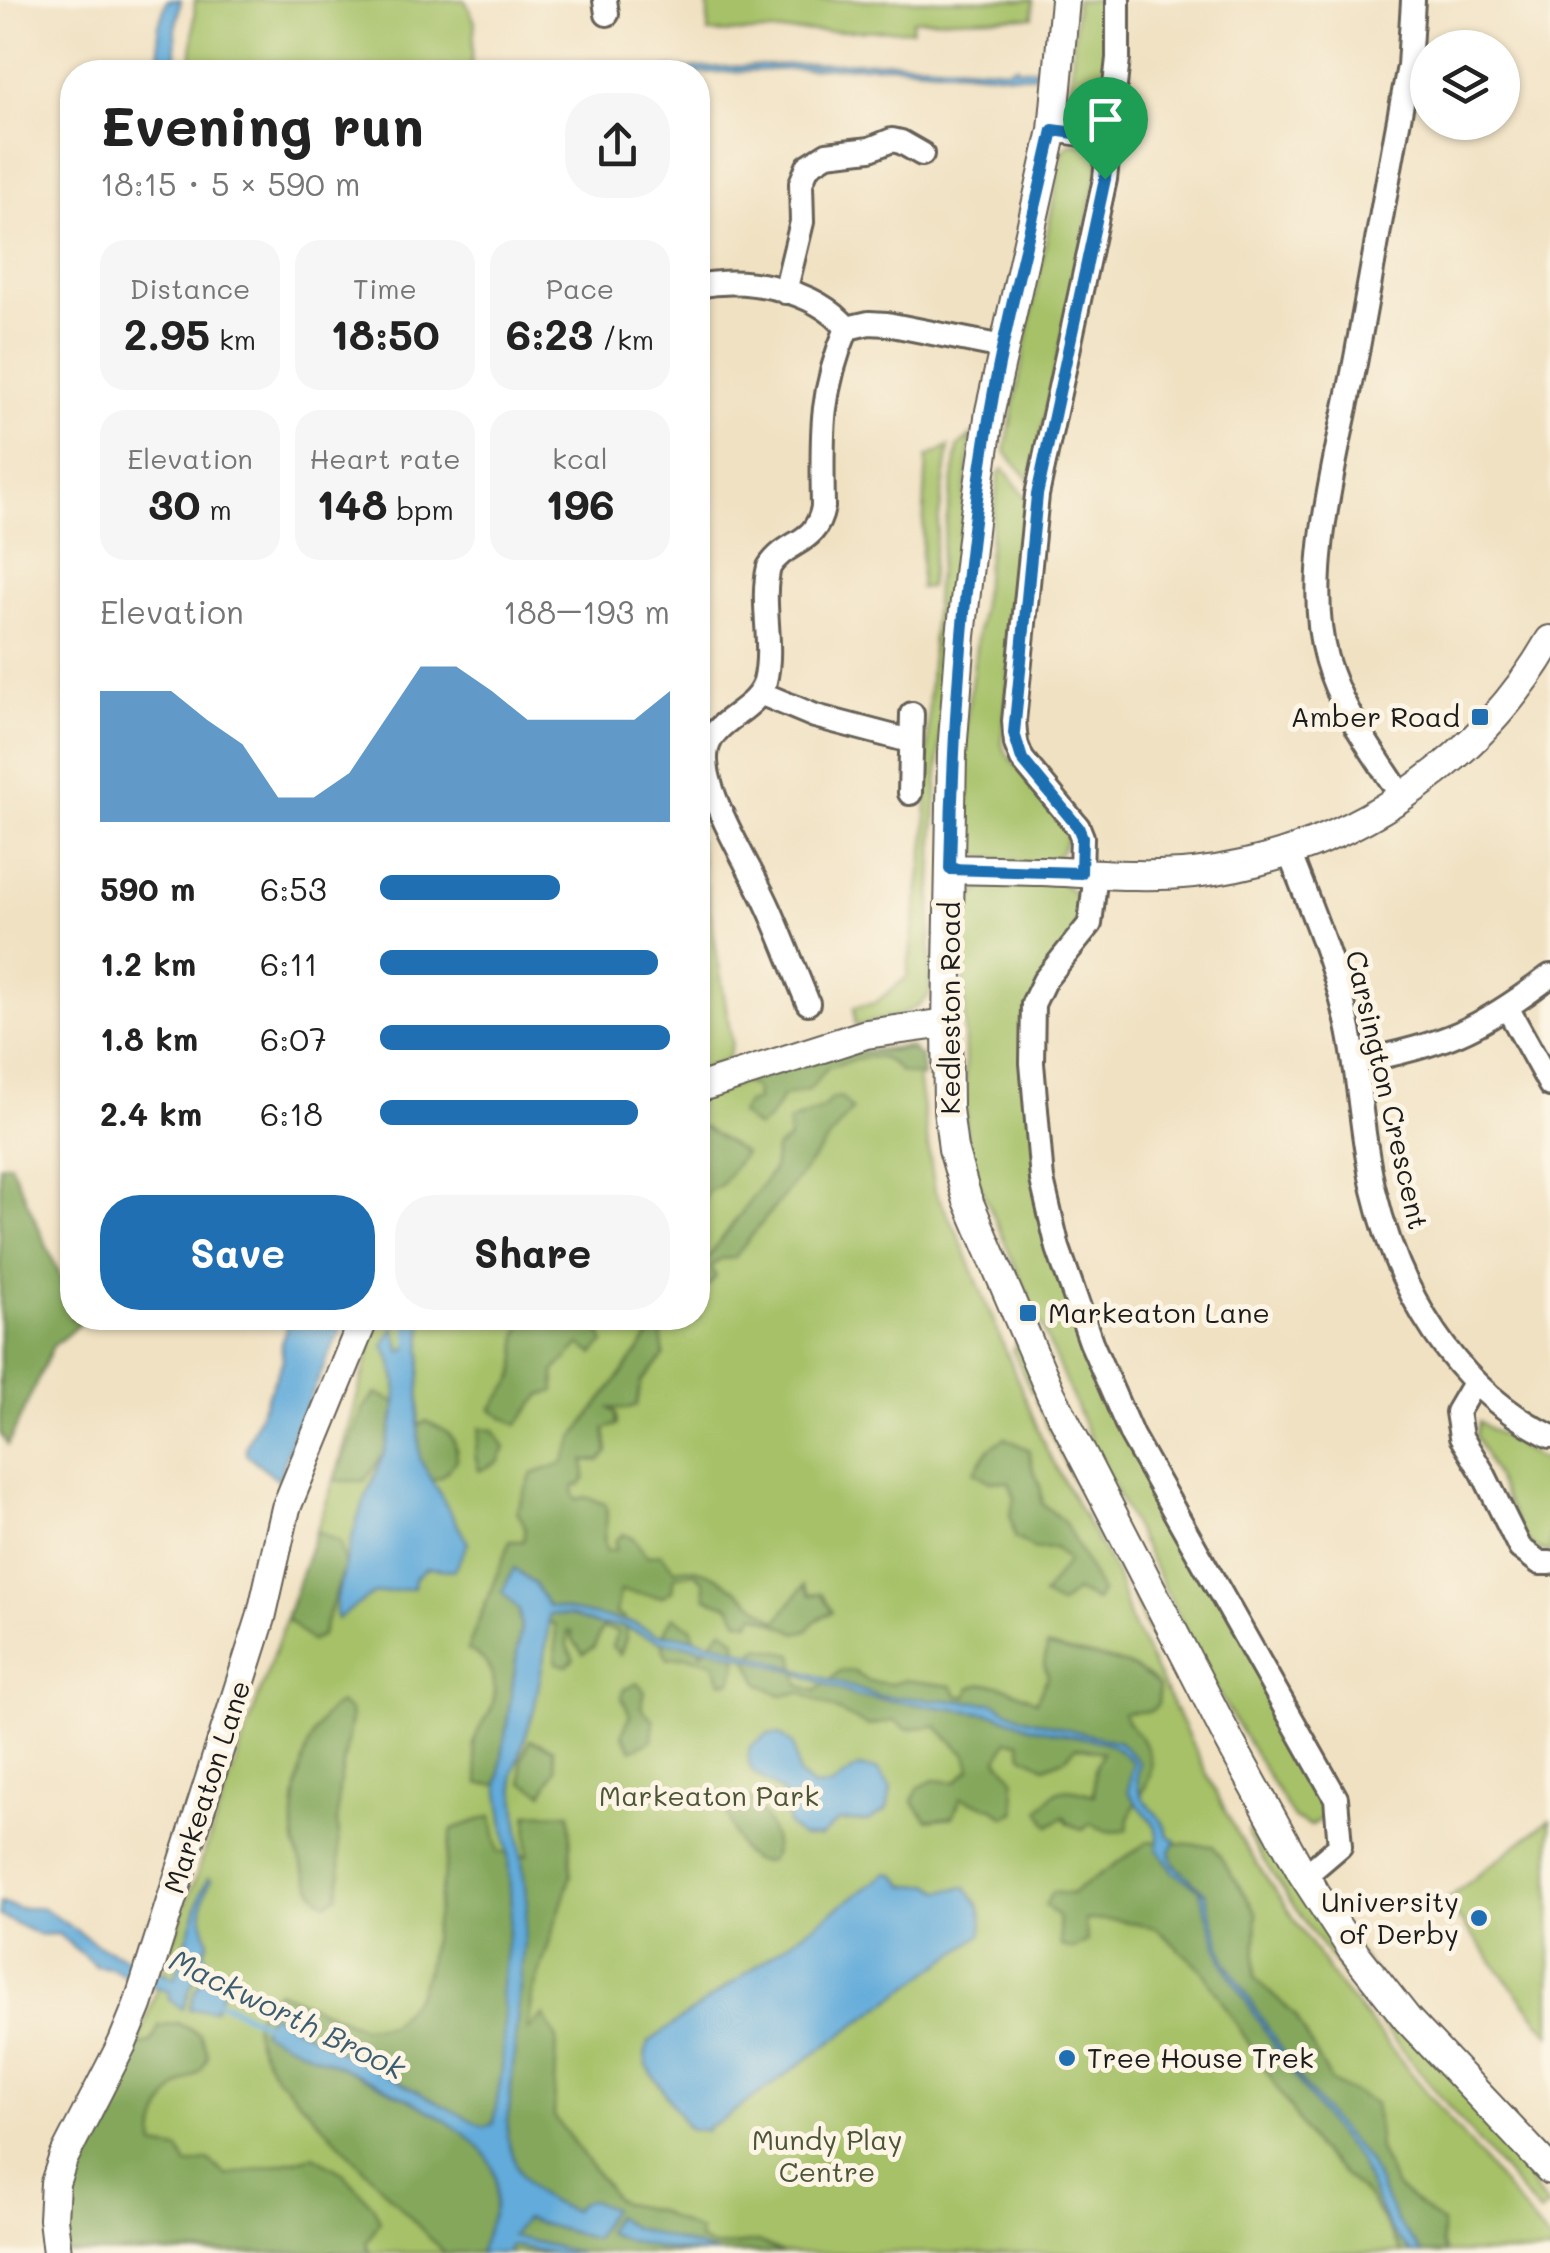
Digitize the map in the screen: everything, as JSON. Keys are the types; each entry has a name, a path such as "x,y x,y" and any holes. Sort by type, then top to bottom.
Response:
{"street":[{"name":"Kedleston Road","path":"1065,0 1053,130 1003,346 977,496 964,604 952,753 947,1023 948,1109 953,1149 968,1198 1021,1327 1086,1467 1302,1873 1351,1948 1408,2020 1550,2170"},
{"path":"1118,0 1118,58 1105,179 1037,495 1014,720 1022,759 1078,827 1089,873 1090,924 1044,982 1034,1004 1032,1063 1042,1180 1058,1248 1090,1342 1132,1436 1336,1798 1340,1846 1313,1869 1302,1873"},
{"path":"1402,798 1337,690 1326,659 1317,601 1334,477 1408,66 1413,0"},
{"path":"1053,130 1110,138"},
{"path":"786,292 802,222 802,183 808,166 827,154 870,149 892,140 922,154"},
{"path":"710,285 734,282 819,302 847,328"},
{"path":"847,328 886,324 1003,346"},
{"path":"710,743 760,692 768,655 767,575 773,560 812,535 819,522 823,507 822,409 847,328"},
{"path":"950,869 1195,872 1289,852 1334,834 1402,798 1444,766 1492,722 1550,640"},
{"path":"760,692 815,716 910,741"},
{"path":"910,793 912,714"},
{"path":"710,776 726,823 766,902 808,1003"},
{"name":"Carsington Crescent","path":"1289,852 1332,968 1355,1062 1373,1188 1390,1245 1428,1322 1474,1383 1496,1402 1550,1436"},
{"path":"1355,1062 1441,1042 1473,1029 1508,1009 1550,976"},
{"path":"1508,1009 1550,1085"},
{"path":"710,1084 866,1034 947,1023"},
{"name":"Markeaton Lane","path":"57,2253 52,2220 55,2184 63,2159 138,2006 261,1618 286,1508 359,1330"},
{"path":"1474,1383 1458,1412 1461,1437 1484,1473 1520,1548 1540,1564 1550,1563"}],"green space":[{"path":"195,0 465,0 475,22 472,60 192,60"},
{"path":"708,0 1033,0 1033,17 913,20 912,30 708,33"},
{"path":"1076,0 1110,0 1105,114 1094,124 1069,118"},
{"path":"1090,143 1097,149 1100,161 1031,481 1005,452 1063,151 1070,144"},
{"path":"972,435 942,714 930,994 906,1012 855,1026 854,1007 875,1003 907,977 926,834 936,587 958,447"},
{"path":"949,447 929,588 920,588 927,457"},
{"path":"1004,469 1027,499 1002,744 1068,828 1060,852 1040,862 999,859 973,852 965,831 966,722 999,473"},
{"path":"1059,881 1076,897 1076,925 1062,957 1025,1013 1073,1323 1331,1799 1327,1815 1311,1826 1294,1819 1212,1683 1092,1443 971,1164 966,1132 963,923 968,901 987,883"},
{"path":"710,911 732,1043 728,1059 710,1066"},
{"name":"Markeaton Park","path":"909,1046 914,1049 935,1191 956,1230 1047,1451 1116,1574 1129,1617 1237,1834 1334,1979 1550,2242 1550,2253 65,2253 338,1469 375,1330 710,1330 710,1092 838,1054"},
{"path":"907,1049 921,1056 923,1077 900,1072 885,1059 858,1059 828,1067 809,1090 783,1096 769,1119 757,1128 740,1114 746,1103 757,1100 756,1088 743,1082 838,1054"},
{"path":"841,1097 852,1110 734,1258 720,1259 711,1267 716,1277 710,1283 710,1255 773,1170 776,1149 789,1139 789,1122 823,1108 831,1099"},
{"path":"710,1131 744,1153 721,1185 710,1190"},
{"path":"10,1163 60,1276 60,1330 72,1330 53,1346 8,1445 0,1433 0,1165"},
{"path":"600,1330 604,1343 593,1354 580,1345 554,1372 555,1391 541,1395 517,1425 491,1409 513,1378 519,1331"},
{"path":"654,1330 665,1330 661,1332 664,1356 641,1382 637,1405 610,1408 616,1413 617,1425 605,1429 608,1452 600,1461 584,1460 585,1478 581,1485 574,1486 576,1499 586,1497 605,1504 606,1551 615,1550 615,1541 623,1534 633,1538 647,1556 661,1554 675,1570 689,1569 715,1576 777,1621 804,1585 810,1595 821,1593 832,1612 808,1630 797,1633 755,1614 750,1622 739,1620 730,1606 706,1598 703,1580 694,1573 674,1577 672,1591 661,1597 620,1591 616,1614 625,1618 626,1638 620,1655 612,1646 618,1632 602,1628 594,1647 583,1654 572,1632 568,1632 567,1646 574,1659 567,1666 556,1663 555,1624 548,1622 549,1614 502,1592 519,1610 521,1627 498,1785 479,1784 474,1744 494,1700 494,1682 488,1666 467,1650 510,1541 523,1541 525,1526 517,1511 532,1474 563,1463 575,1436"},
{"path":"1016,1343 1138,1589 1149,1635 1125,1576 1076,1487 1035,1399 1039,1397 1036,1391 1032,1393 1013,1351"},
{"path":"376,1393 397,1403 385,1452 364,1481 334,1481 363,1409"},
{"path":"426,1421 450,1435 457,1452 457,1460 442,1477 430,1480 420,1460 418,1426"},
{"path":"1479,1422 1550,1465 1550,1553 1525,1539 1476,1436"},
{"path":"480,1428 494,1430 505,1448 498,1462 479,1471 475,1454"},
{"path":"1005,1438 1030,1450 1042,1503 1065,1523 1101,1592 1096,1601 1075,1591 1060,1605 1043,1596 1068,1561 1055,1548 1034,1549 1015,1537 1010,1515 1015,1498 1009,1482 989,1481 974,1472 989,1449"},
{"path":"316,1531 340,1542 345,1566 322,1635 310,1641 286,1618"},
{"path":"673,1617 691,1627 701,1654 723,1628 736,1640 737,1661 732,1681 721,1682 714,1663 687,1656 668,1659 663,1638"},
{"path":"1047,1646 1135,1668 1159,1687 1158,1704 1151,1711 1123,1713 1146,1746 1151,1771 1127,1830 1108,1831 1091,1823 1083,1830 1064,1817 1049,1826 1039,1811 1063,1790 1094,1795 1095,1769 1103,1752 1076,1747 1066,1758 1045,1767 1022,1755 1020,1742 1007,1741 998,1759 1013,1777 1016,1812 1005,1817 993,1808 961,1798 953,1817 927,1820 913,1801 918,1788 934,1780 956,1782 970,1769 966,1755 936,1726 907,1729 894,1721 868,1726 801,1693 780,1695 759,1683 747,1658 759,1647 793,1654 799,1685 816,1691 840,1671 853,1671 868,1681 891,1684 905,1680 952,1686 958,1696 967,1696 970,1688 979,1685 995,1685 1036,1701 1048,1676 1044,1665"},
{"path":"637,1683 645,1692 641,1707 654,1721 652,1740 632,1750 622,1735 630,1715 622,1698 624,1688"},
{"path":"339,1703 350,1711 351,1719 339,1789 341,1875 338,1896 327,1903 313,1890 299,1856 295,1808 309,1745 327,1713"},
{"path":"530,1740 553,1748 556,1769 543,1793 523,1783 521,1760"},
{"path":"752,1800 770,1828 774,1844 771,1860 752,1860 735,1838 726,1810 730,1802"},
{"path":"570,1813 571,1875 533,1993 528,2029 544,2015 557,2039 554,2116 615,2198 624,2204 658,2211 700,2232 699,2240 713,2247 759,2242 782,2253 444,2253 276,2076 262,2053 254,2032 255,2022 258,2012 278,1991 362,2027 390,2025 417,1995 426,1973 452,1829 492,1816 498,1852 528,1855 527,1814"},
{"path":"1550,1819 1550,2035 1445,1901"},
{"path":"1258,1826 1513,2146 1548,2207 1540,2214 1387,2031 1315,1936 1249,1837 1248,1831"},
{"path":"1149,1841 1213,1846 1257,1913 1255,1978 1295,2015 1331,2081 1375,2103 1379,2149 1396,2187 1442,2223 1446,2253 1402,2253 1371,2200 1315,2147 1202,1970 1156,1928 1116,1920 1085,1920 1087,1941 1074,1949 1061,1946 1058,1917 1045,1905 1052,1892 1071,1894"},
{"path":"177,2023 200,2034 208,2056 200,2071 180,2085 164,2105 155,2130 155,2146 179,2150 187,2165 209,2160 227,2176 314,2156 344,2174 373,2206 380,2221 366,2243 370,2253 65,2253 64,2190 131,2046 151,2043 159,2026"}],"water":[{"path":"167,0 181,0 175,30 176,60 160,60 158,28"},
{"path":"891,61 1007,69 1016,65 1018,69 1036,68 1036,75 889,65 710,72 710,68"},
{"path":"286,1330 340,1330 292,1439 279,1480 246,1454 246,1446 283,1360 281,1343"},
{"path":"392,1330 401,1351 408,1348 411,1330 422,1330 420,1460 468,1543 454,1570 426,1568 415,1578 414,1588 373,1594 337,1619 337,1599 352,1536 386,1447 396,1406 393,1365 384,1345"},
{"path":"514,1568 535,1584 548,1606 633,1623 656,1634 724,1645 878,1696 994,1703 1024,1718 1119,1742 1139,1762 1137,1777 1142,1796 1169,1836 1176,1840 1170,1852 1173,1863 1205,1893 1226,1962 1301,2080 1368,2160 1396,2220 1422,2253 1412,2253 1388,2227 1359,2160 1284,2061 1234,1982 1223,1963 1199,1889 1174,1872 1157,1849 1154,1825 1128,1791 1133,1762 1116,1748 998,1715 856,1696 789,1670 716,1649 659,1641 622,1626 597,1625 573,1616 549,1614 534,1710 513,1775 527,1905 507,2136 521,2175 545,2199 572,2210 586,2200 611,2208 594,2239 525,2219 511,2236 581,2253 552,2253 510,2245 507,2253 479,2253 494,2210 496,2187 491,2164 477,2145 453,2126 388,2089 261,2031 270,2014 484,2127 493,2124 502,2070 501,1993 511,1909 498,1785 521,1627 519,1610 502,1592"},
{"path":"768,1734 779,1734 793,1744 799,1775 813,1787 831,1786 858,1767 878,1770 891,1788 887,1810 868,1821 838,1821 820,1837 802,1837 788,1825 783,1794 749,1765 750,1747"},
{"path":"887,1873 906,1886 930,1884 941,1891 966,1887 982,1915 981,1935 721,2121 707,2127 707,2131 688,2128 647,2066 649,2042"},
{"path":"208,1878 211,1880 202,1910 209,1941 204,1951 208,1962 193,1981 183,2009 168,1999 170,1992 111,1968 96,1966 58,1934 39,1935 0,1916 0,1903 43,1908 101,1947 175,1978"},
{"path":"210,1967 223,1991 214,2010 189,2009 195,1991"},
{"path":"614,2216 631,2227 718,2253 633,2242 606,2232"}],"waterway":[{"path":"409,1330 411,1346"},
{"name":"Mackworth Brook","path":"212,1998 268,2025"}],"place":[{"name":"Amber Road","path":"1480,717"},
{"name":"Markeaton Lane","path":"1028,1313"},
{"name":"University of Derby","path":"1479,1918"},
{"name":"Tree House Trek","path":"1067,2058"}],"route":[{"path":"1053,130 1110,138 1105,179 1037,495 1014,720 1022,759 1078,827 1082,837 1081,873 950,869 952,753 975,513 1003,346 1053,130"}],"park label":[{"name":"Mundy Play Centre","path":"827,2156"}]}
